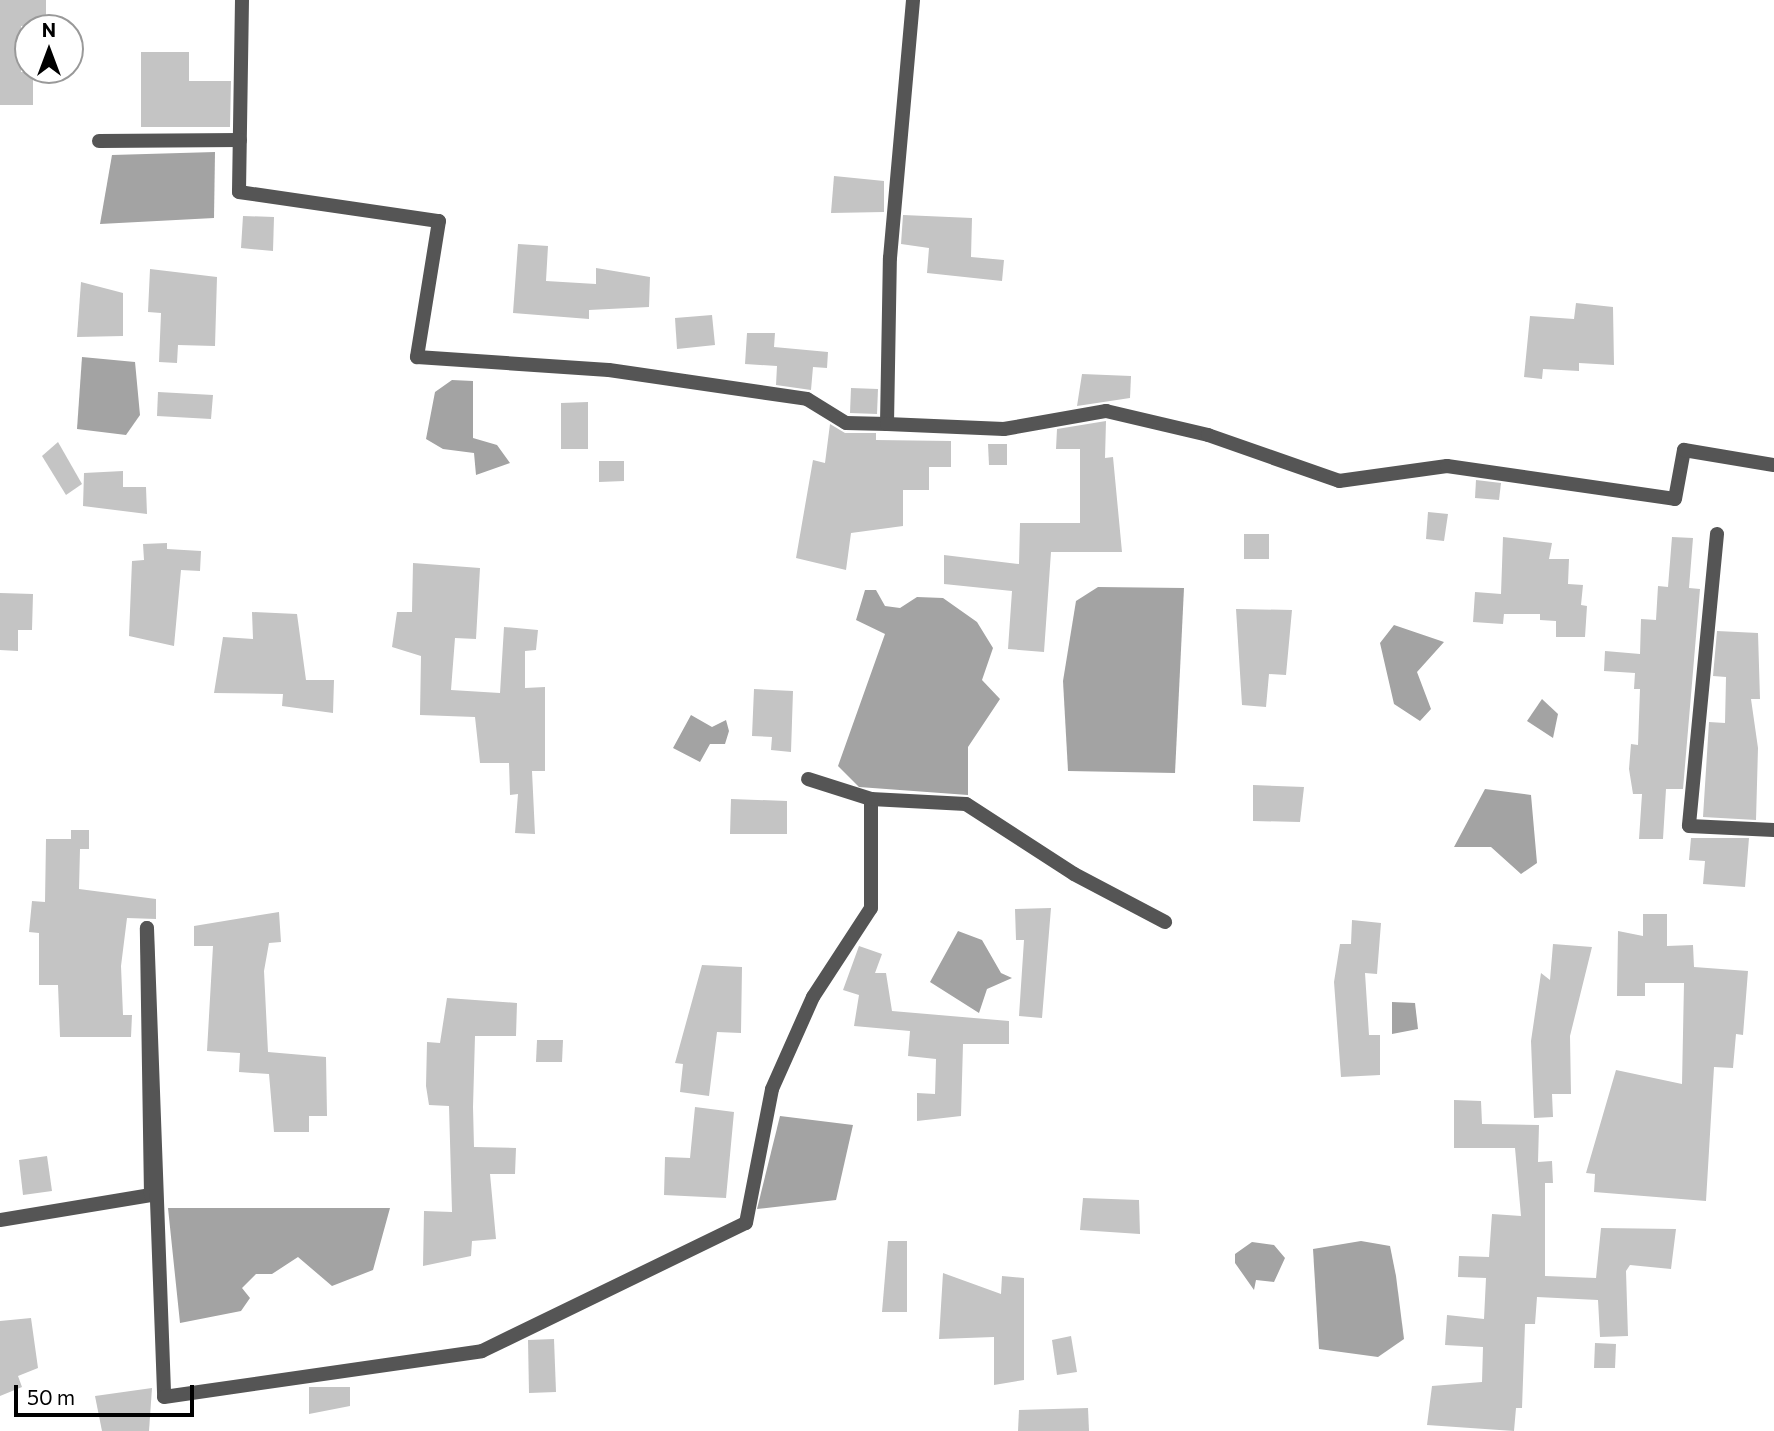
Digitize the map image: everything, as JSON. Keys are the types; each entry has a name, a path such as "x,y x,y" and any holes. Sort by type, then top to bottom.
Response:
{"street":[{"path":"242,0 239,192 439,221 417,357 609,370 807,399 846,423 1004,429 1106,411 1208,435 1339,481 1447,466 1675,499 1684,450 1774,465"},
{"path":"887,424 890,258 913,0"},
{"path":"100,141 240,140"},
{"path":"1717,534 1689,826 1774,830"},
{"path":"808,779 871,799 965,804 1074,874 1165,922"},
{"path":"151,1195 150,1101 146,928 151,1195 164,1397 482,1351 746,1223 772,1089 813,997 871,908 871,799"},
{"path":"0,1220 151,1195"}],"shaded area":[{"path":"215,152 214,218 100,224 112,155"},
{"path":"82,357 135,362 140,415 126,435 77,429"},
{"path":"452,380 473,381 473,438 497,445 510,463 476,475 474,453 443,449 426,439 435,392"},
{"path":"1098,587 1184,588 1175,773 1068,771 1063,681 1076,601"},
{"path":"865,590 876,590 885,606 900,608 917,597 943,598 977,622 993,648 982,680 1000,699 968,747 968,795 859,787 838,766 885,634 856,620"},
{"path":"1394,625 1444,642 1417,672 1431,709 1420,721 1394,704 1380,643"},
{"path":"1542,699 1558,714 1553,738 1527,721"},
{"path":"691,715 712,727 726,720 729,731 725,744 710,744 700,762 673,748"},
{"path":"1485,789 1531,795 1537,863 1521,874 1491,847 1454,847"},
{"path":"958,931 982,940 1001,973 1012,978 987,989 979,1013 930,982"},
{"path":"1392,1002 1415,1003 1418,1029 1392,1034"},
{"path":"780,1116 853,1125 836,1200 757,1209"},
{"path":"168,1208 390,1208 373,1270 332,1286 298,1257 272,1274 256,1274 242,1288 250,1298 241,1311 180,1323"},
{"path":"1361,1241 1390,1246 1396,1276 1404,1339 1378,1357 1319,1349 1313,1249"},
{"path":"1252,1242 1274,1245 1285,1258 1274,1282 1256,1280 1254,1290 1235,1263 1235,1254"}],"building":[{"path":"0,0 46,0 46,14 14,14 14,84 33,84 33,105 0,105"},
{"path":"141,52 189,52 189,81 231,81 230,127 141,127"},
{"path":"834,176 884,181 884,212 831,213"},
{"path":"903,215 972,218 971,257 1004,260 1002,281 927,273 929,248 901,244"},
{"path":"243,216 274,217 273,251 241,248"},
{"path":"518,244 548,246 546,281 596,284 596,268 650,277 649,307 589,310 589,319 513,313"},
{"path":"150,269 217,277 215,346 178,345 177,363 159,362 161,313 148,312"},
{"path":"81,282 123,293 123,336 77,337"},
{"path":"1576,303 1613,307 1614,365 1579,363 1579,371 1543,369 1542,379 1524,377 1530,316 1574,319"},
{"path":"712,315 715,345 677,349 675,318"},
{"path":"747,333 775,333 774,347 828,352 827,368 813,367 811,390 776,385 777,366 745,364"},
{"path":"1082,374 1131,376 1130,398 1077,406"},
{"path":"851,388 878,389 877,414 850,413"},
{"path":"158,392 213,395 211,419 157,416"},
{"path":"588,402 588,449 561,449 561,403"},
{"path":"1106,421 1105,458 1113,457 1122,552 1051,552 1044,652 1008,649 1012,591 944,584 944,555 1019,564 1020,523 1080,523 1080,449 1056,449 1057,429"},
{"path":"830,424 845,433 876,433 876,440 951,441 951,467 929,467 929,490 903,490 903,526 851,533 846,570 796,558 813,460 825,463"},
{"path":"58,442 82,484 66,495 42,456"},
{"path":"988,444 1007,444 1007,465 989,465"},
{"path":"599,461 624,461 624,481 599,482"},
{"path":"123,471 123,487 146,487 147,514 83,506 84,473"},
{"path":"1476,480 1501,483 1499,500 1475,498"},
{"path":"1428,512 1448,514 1444,541 1426,539"},
{"path":"1244,534 1269,534 1269,559 1244,559"},
{"path":"1503,537 1552,543 1549,559 1569,559 1568,584 1583,585 1581,605 1587,606 1585,637 1556,637 1556,621 1540,620 1540,614 1504,614 1503,624 1473,622 1475,592 1501,594"},
{"path":"1672,537 1693,538 1689,588 1700,589 1683,789 1666,789 1663,839 1639,839 1642,794 1633,794 1629,769 1631,744 1638,745 1640,689 1634,689 1635,673 1604,671 1605,651 1640,654 1641,619 1656,620 1658,586 1668,587"},
{"path":"167,543 167,549 201,551 200,571 181,570 174,646 129,636 132,561 144,560 143,544"},
{"path":"413,563 480,568 476,639 455,638 451,690 500,693 504,627 538,630 536,650 525,651 525,688 545,687 545,771 532,771 535,834 515,833 518,794 510,795 509,763 480,763 475,717 420,715 421,656 392,647 397,612 412,612"},
{"path":"0,593 33,594 32,630 18,630 18,651 0,650"},
{"path":"1236,609 1292,610 1286,675 1269,674 1266,707 1242,705"},
{"path":"252,612 297,614 306,680 334,680 333,713 282,706 283,694 214,693 223,637 253,639"},
{"path":"1717,631 1758,633 1760,699 1751,699 1758,748 1756,820 1703,817 1709,722 1725,723 1726,677 1713,676"},
{"path":"754,689 793,691 791,752 771,750 772,737 752,736"},
{"path":"1253,785 1304,787 1300,822 1253,821"},
{"path":"731,799 787,801 787,834 730,834"},
{"path":"71,830 89,830 89,849 80,849 79,889 156,899 156,919 127,918 121,966 123,1015 132,1015 131,1037 60,1037 58,985 39,985 39,933 29,932 32,901 45,902 46,839 71,839"},
{"path":"1691,838 1749,838 1745,887 1703,884 1705,861 1689,860"},
{"path":"1051,908 1042,1018 1019,1016 1024,940 1016,940 1015,909"},
{"path":"279,912 281,942 269,943 264,971 268,1052 326,1057 327,1116 309,1116 309,1132 274,1132 269,1074 239,1072 240,1053 207,1051 213,946 194,946 194,926"},
{"path":"1643,914 1667,914 1667,946 1693,945 1694,967 1748,971 1743,1035 1736,1034 1733,1068 1714,1067 1706,1201 1594,1192 1595,1174 1586,1173 1616,1070 1682,1084 1684,983 1645,983 1645,996 1617,996 1618,931 1643,936"},
{"path":"1352,920 1381,923 1377,974 1365,973 1369,1035 1380,1035 1380,1075 1341,1077 1334,982 1340,944 1351,944"},
{"path":"1553,944 1592,947 1570,1036 1571,1094 1552,1094 1553,1117 1534,1118 1531,1041 1541,973 1550,980"},
{"path":"859,946 882,954 875,973 886,973 892,1011 1009,1021 1009,1044 963,1044 961,1116 917,1121 917,1093 935,1094 936,1059 908,1056 910,1031 854,1026 859,995 843,990"},
{"path":"702,965 742,967 741,1033 717,1032 709,1096 680,1092 683,1064 675,1063"},
{"path":"447,998 517,1003 516,1036 475,1036 473,1107 474,1147 516,1148 515,1174 490,1174 496,1239 472,1241 471,1256 423,1266 424,1211 452,1212 449,1106 429,1105 426,1086 427,1042 440,1043"},
{"path":"537,1040 563,1040 562,1062 536,1062"},
{"path":"1454,1100 1481,1101 1482,1124 1539,1125 1538,1162 1552,1161 1553,1183 1545,1183 1545,1276 1596,1278 1601,1228 1676,1229 1671,1269 1630,1265 1626,1271 1628,1336 1600,1337 1598,1300 1537,1297 1535,1324 1525,1324 1522,1408 1516,1408 1514,1431 1427,1425 1432,1386 1482,1382 1483,1347 1445,1345 1447,1315 1484,1319 1486,1278 1458,1277 1459,1256 1489,1257 1492,1214 1521,1216 1515,1148 1454,1148"},
{"path":"695,1107 734,1112 726,1198 664,1195 665,1157 690,1158"},
{"path":"47,1156 52,1191 23,1195 19,1160"},
{"path":"1083,1198 1139,1200 1140,1234 1080,1230"},
{"path":"888,1241 907,1241 907,1312 882,1312"},
{"path":"943,1273 1001,1294 1002,1276 1024,1278 1024,1380 994,1385 994,1337 939,1339"},
{"path":"31,1318 38,1368 18,1376 22,1387 0,1396 0,1321"},
{"path":"1071,1336 1077,1372 1057,1375 1052,1340"},
{"path":"554,1339 556,1392 529,1393 528,1340"},
{"path":"1595,1343 1616,1344 1615,1368 1594,1368"},
{"path":"309,1387 350,1387 350,1406 309,1414"},
{"path":"152,1388 149,1431 102,1431 95,1396"},
{"path":"1088,1408 1089,1431 1018,1431 1019,1410"}]}
